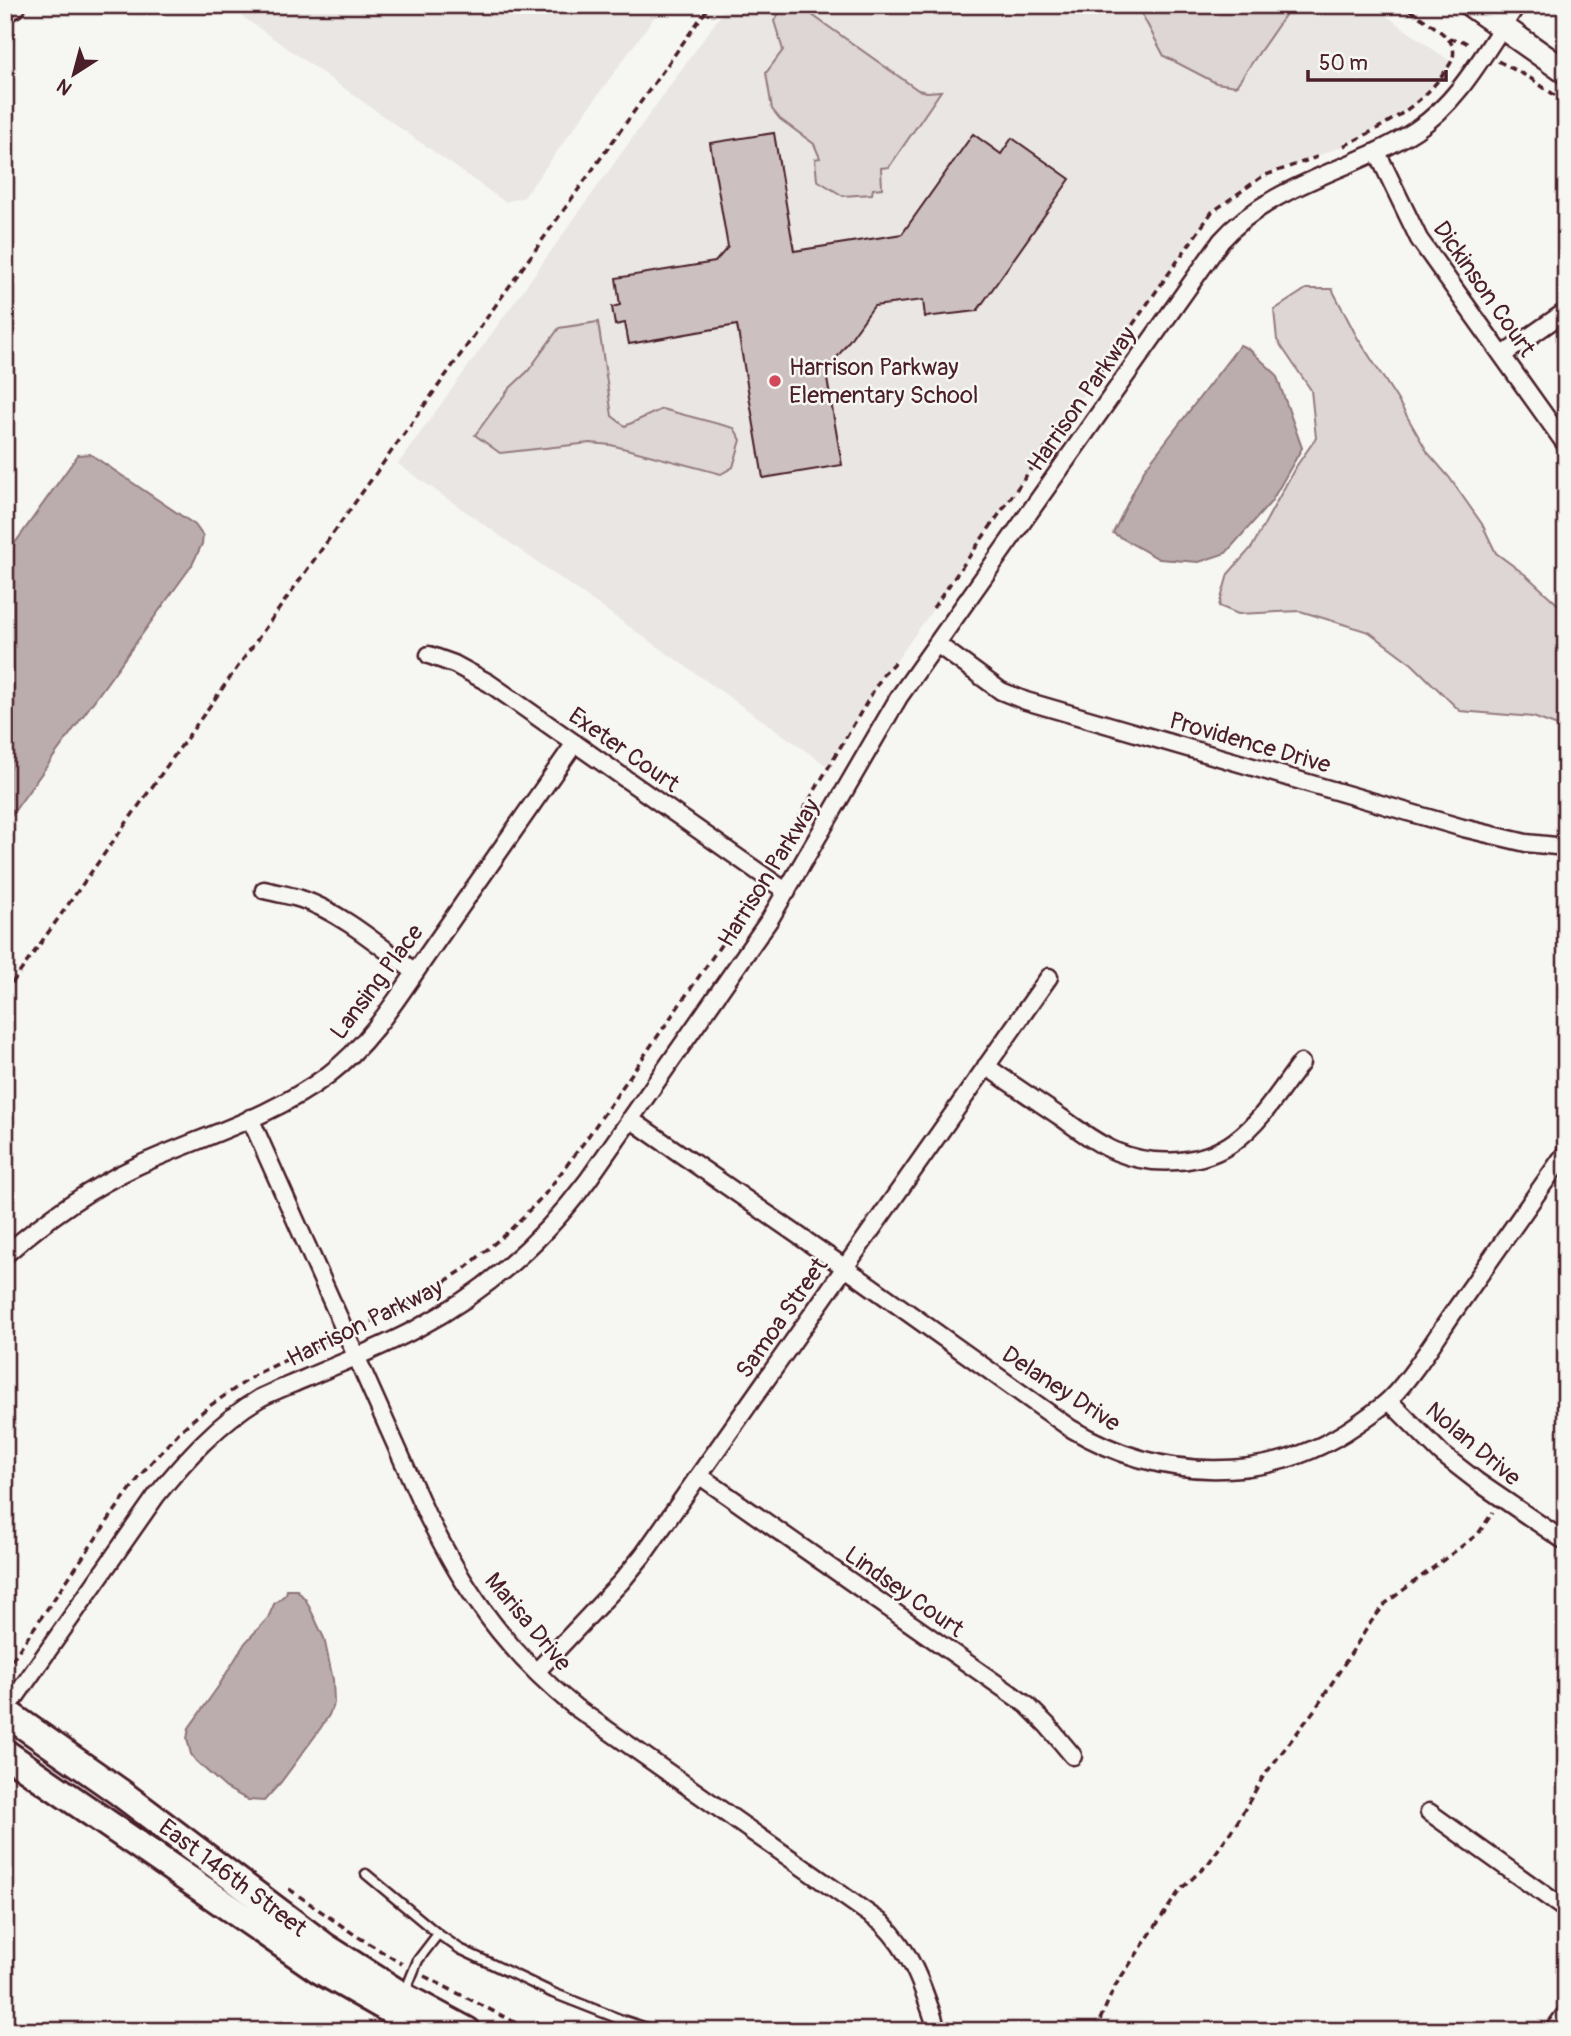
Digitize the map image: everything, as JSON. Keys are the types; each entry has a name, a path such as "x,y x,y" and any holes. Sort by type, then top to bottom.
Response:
{"main road":[{"name":"East 146th Street","path":"5,1712 117,1791 324,1947 397,2014 467,2031"},
{"name":"East 146th Street","path":"5,1753 320,1970 426,2031"}],"street":[{"path":"5,10 14,5"},
{"path":"1471,5 1566,72"},
{"name":"Harrison Parkway","path":"5,1712 156,1496 203,1443 234,1415 262,1398 416,1329 444,1312 500,1273 532,1245 561,1214 588,1180 754,943 787,892 899,697 1228,234 1263,204 1377,152 1416,130 1440,111 1462,86 1517,5"},
{"name":"Dickinson Court","path":"1377,152 1419,239 1566,445"},
{"path":"1503,355 1566,311"},
{"name":"Providence Drive","path":"937,644 1001,691 1026,701 1463,828 1516,841 1566,847"},
{"name":"Exeter Court","path":"429,655 473,673 787,892"},
{"name":"Lansing Place","path":"5,1255 40,1225 114,1177 298,1095 347,1060 370,1034 415,972 575,743"},
{"path":"264,891 301,899 322,908 415,972"},
{"name":"Samoa Street","path":"536,1672 643,1556 1049,977"},
{"path":"986,1066 1104,1146 1134,1158 1169,1161 1194,1159 1233,1143 1257,1121 1301,1063"},
{"name":"Marisa Drive","path":"250,1118 427,1515 458,1572 493,1624 536,1672 575,1707 882,1923 905,1950 916,1969 934,2020"},
{"name":"Delaney Drive","path":"630,1119 1070,1428 1110,1449 1154,1463 1204,1471 1271,1463 1323,1445 1389,1401 1566,1152"},
{"name":"Nolan Drive","path":"1389,1401 1442,1454 1566,1542"},
{"name":"Lindsey Court","path":"700,1476 1027,1705 1048,1725 1073,1756"},
{"path":"1429,1812 1566,1910"},
{"path":"1553,2031 1566,2013"}],"lane":[{"path":"366,1874 438,1934 470,1954 553,1993 651,2030"},
{"path":"397,2014 422,1952 438,1934"}],"path":[{"path":"5,993 710,5"},
{"path":"1402,5 1449,39 1454,47 1451,62"},
{"path":"1449,39 1463,41"},
{"path":"1507,66 1566,103"},
{"path":"933,608 1074,408"},
{"path":"5,1670 127,1494 147,1467 181,1430 208,1407 258,1373 402,1308 463,1269 510,1230 545,1194 757,895 771,857 778,853 884,673 897,660"},
{"path":"1095,2031 1115,1986 1173,1900 1180,1890 1209,1864 1263,1777 1316,1708 1371,1622 1386,1603 1478,1534 1502,1499"},
{"path":"280,1883 346,1929 413,1970 532,2031"},
{"path":"934,2020 998,2031"}],"shaded area":[{"path":"226,5 663,5 524,197 505,202"},
{"name":"Harrison Parkway Elementary School","path":"728,5 1371,5 1451,62 1442,77 1421,99 1391,121 1343,146 1263,176 1212,212 897,660 884,673 829,767 398,464"},
{"path":"784,5 798,5 918,90 941,91 889,167 881,168 882,188 873,189 872,194 843,196 817,180 815,159 820,158 814,144 780,119 772,109 766,73 783,50 774,21"},
{"path":"1137,5 1292,5 1236,86 1216,83 1164,56"},
{"path":"1306,289 1332,289 1357,337 1428,453 1449,477 1482,524 1496,553 1527,576 1566,612 1566,729 1533,717 1460,711 1412,664 1369,632 1300,611 1238,614 1219,606 1228,574 1252,547 1295,468 1316,438 1311,390 1277,340 1274,310"},
{"path":"598,322 612,416 625,426 662,409 734,428 741,440 733,467 721,474 611,445 590,443 500,453 475,435 509,389 528,371 559,328"},
{"path":"1240,345 1249,349 1276,374 1302,448 1271,502 1226,553 1199,562 1159,559 1113,533 1144,470"},
{"path":"90,454 195,525 203,536 202,544 192,565 5,824 5,557 78,455"},
{"path":"287,1590 297,1590 306,1600 324,1638 333,1680 334,1702 318,1732 281,1782 264,1801 248,1800 226,1788 196,1761 187,1739 189,1728 245,1643 268,1618 274,1604"}],"building":[{"path":"774,133 794,251 902,234 973,134 1001,154 1012,138 1070,179 977,311 925,317 923,300 874,306 826,373 842,465 763,478 737,325 629,344 625,323 615,325 612,307 620,305 616,278 715,262 728,247 710,143"}],"place":[{"name":"Harrison Parkway Elementary School","path":"775,381"}]}
